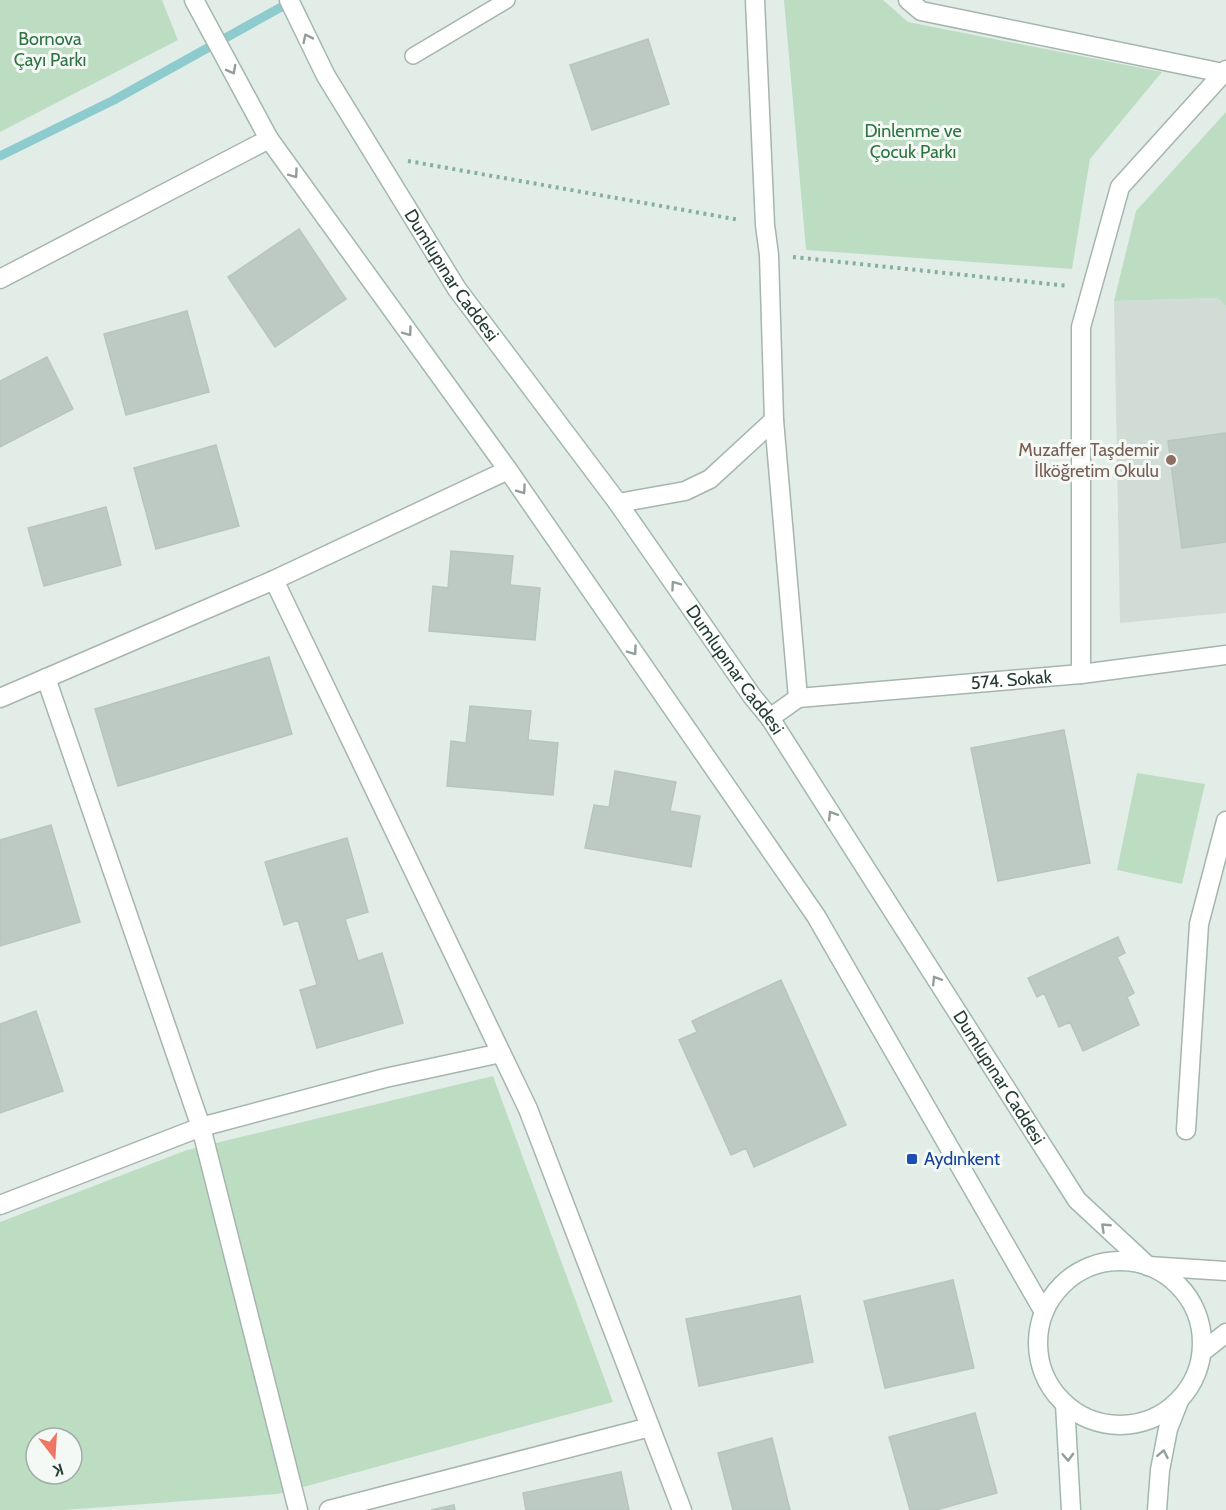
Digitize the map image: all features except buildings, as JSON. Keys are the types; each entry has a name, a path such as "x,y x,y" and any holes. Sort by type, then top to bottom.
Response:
{"street":[{"path":"194,0 269,139 508,470 816,916 1044,1312"},
{"name":"Dumlupınar Caddesi","path":"289,0 326,76 457,289 618,503 752,696 770,718 1077,1200 1148,1266"},
{"path":"755,0 765,225 769,255 774,420 798,698 770,718"},
{"path":"908,0 921,11 1225,72"},
{"path":"1081,674 1081,327 1120,187 1225,72"},
{"path":"0,279 269,139"},
{"path":"618,503 685,491 710,479 774,420"},
{"path":"0,698 274,579 508,470"},
{"path":"274,579 528,1109 682,1510"},
{"name":"574. Sokak","path":"798,698 1081,674 1226,655"},
{"path":"46,678 201,1127 298,1510"},
{"path":"1186,1130 1199,924 1226,821"},
{"path":"0,1205 201,1127 385,1078 501,1053"},
{"path":"1179,1401 1158,1416 1135,1424 1110,1425 1086,1418 1065,1404 1049,1384 1040,1361 1038,1337 1044,1312 1057,1291 1076,1274 1099,1264 1124,1261 1148,1266 1226,1270"},
{"path":"1148,1266 1172,1280 1190,1300 1200,1325 1202,1352 1194,1378 1179,1401 1168,1430 1160,1470 1157,1510"},
{"path":"1202,1352 1226,1333"},
{"path":"1065,1404 1071,1510"},
{"path":"328,1510 650,1426"}],"lane":[{"path":"413,56 507,0"}],"path":[{"path":"375,155 765,225"},
{"path":"769,255 1092,288"}],"shaded area":[{"name":"Muzaffer Taşdemir İlköğretim Okulu","path":"1218,298 1226,306 1226,613 1120,623 1114,301"}],"green space":[{"name":"Bornova Çayı Parkı","path":"0,0 162,0 178,40 0,132"},
{"name":"Dinlenme ve Çocuk Parkı","path":"784,0 883,0 908,22 1162,72 1090,159 1072,269 806,250"},
{"path":"1226,112 1226,306 1218,298 1114,301 1136,211"},
{"path":"1137,773 1205,784 1182,884 1117,870"},
{"path":"493,1076 613,1402 278,1494 65,1510 0,1510 0,1222 187,1150"}],"waterway":[{"path":"0,156 114,100 292,1"}],"place":[{"name":"Muzaffer Taşdemir İlköğretim Okulu","path":"1171,460"},
{"name":"Aydınkent","path":"912,1159"}]}
